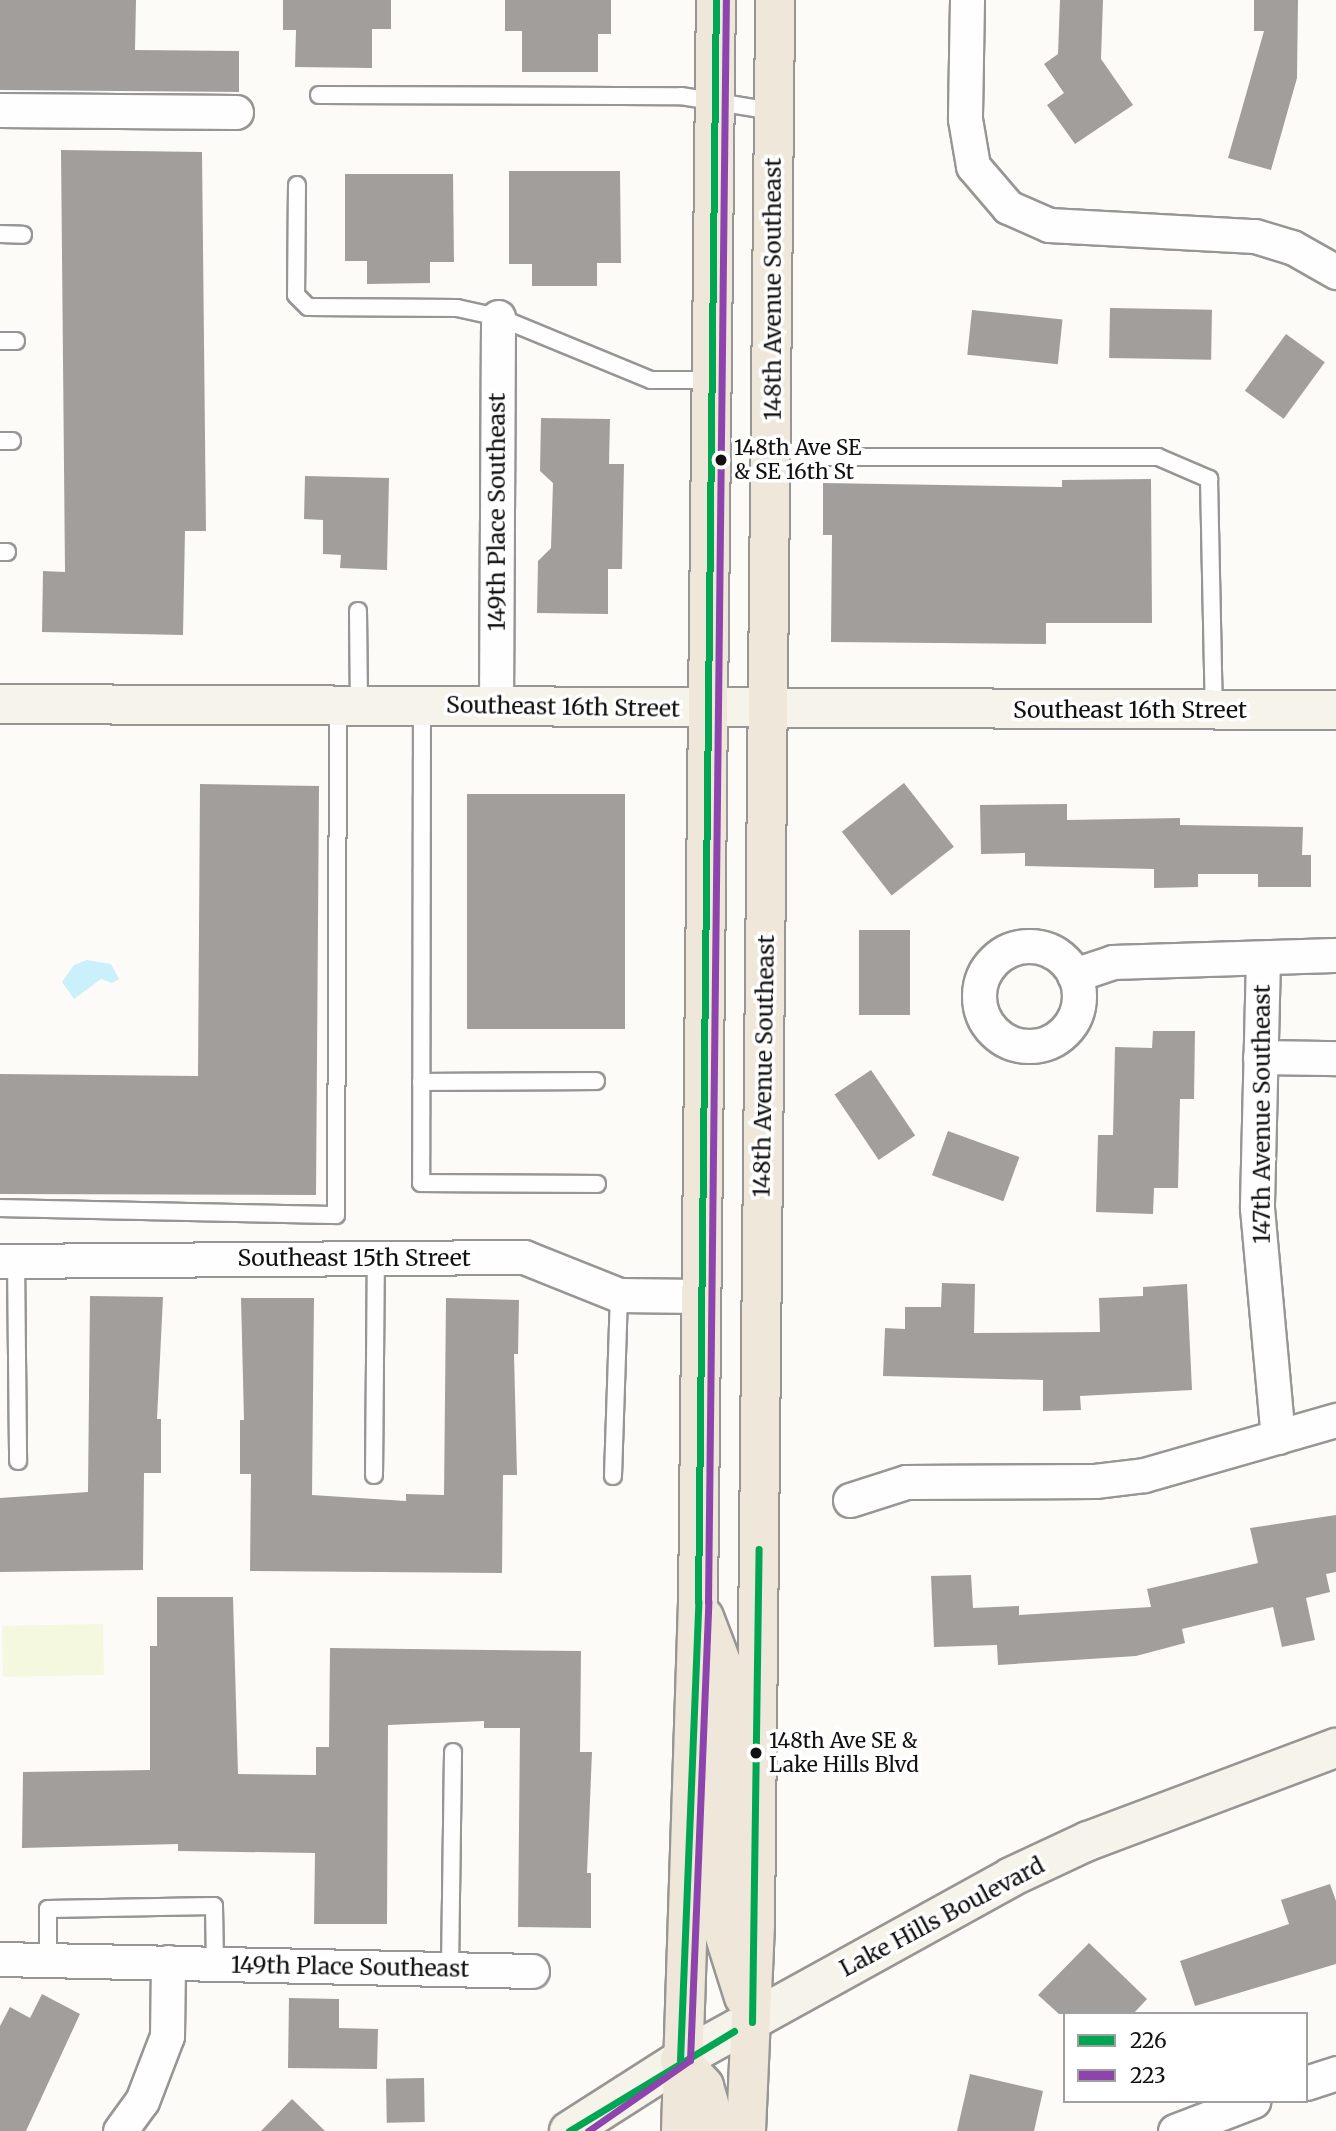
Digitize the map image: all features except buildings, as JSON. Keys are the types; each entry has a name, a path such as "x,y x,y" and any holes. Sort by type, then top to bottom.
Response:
{"main road":[{"path":"681,2131 680,2060 698,1602 716,0"},
{"name":"148th Avenue Southeast","path":"746,2131 752,2022 775,0"},
{"path":"698,1602 723,1667 720,1922 752,2022"},
{"path":"680,2060 704,2086 717,2131"}],"street":[{"path":"967,0 965,119 973,166 1008,207 1049,225 1226,230 1292,247 1335,268"},
{"path":"0,110 236,112"},
{"name":"149th Place Southeast","path":"496,706 498,317"},
{"name":"Southeast 16th Street","path":"0,704 1336,710"},
{"path":"1074,975 1113,962 1336,955"},
{"name":"147th Avenue Southeast","path":"1263,958 1257,1208 1278,1437"},
{"path":"1260,1057 1336,1058"},
{"name":"Southeast 15th Street","path":"8,1261 524,1257 619,1295 700,1296"},
{"path":"850,1500 906,1482 1095,1480 1143,1475 1336,1420"},
{"name":"Lake Hills Boulevard","path":"569,2131 680,2060 1011,1877 1101,1836 1336,1748"},
{"name":"149th Place Southeast","path":"0,1959 532,1971"},
{"path":"120,2131 142,2101 167,2036 168,1962"},
{"path":"1308,2082 1336,2073"},
{"path":"1175,2131 1247,2103"}],"lane":[{"path":"319,95 681,96 773,111"},
{"path":"297,186 296,295 308,307 457,308 498,317 651,380 712,380"},
{"path":"0,234 23,235"},
{"path":"824,457 1158,457 1209,479 1214,710"},
{"path":"0,1208 336,1215 348,705 358,611"},
{"path":"422,706 421,1183 597,1184"},
{"path":"421,1082 596,1081"},
{"path":"374,1475 376,1258"},
{"path":"8,1261 18,1461"},
{"path":"613,1476 619,1295"},
{"path":"450,1969 453,1752"},
{"path":"48,1960 48,1909 214,1906 215,1964"}],"green space":[{"path":"103,1624 104,1675 3,1677 2,1626"}],"water":[{"path":"87,960 111,964 119,979 112,983 101,979 74,999 62,982 74,965"}],"transit line":[{"name":"226","path":"680,2060 698,1602 716,0"},
{"name":"223","path":"588,2131 690,2060 708,1602 726,0"},
{"name":"226","path":"752,2022 759,1549"},
{"name":"226","path":"569,2131 734,2031"}],"place":[{"name":"148th Ave SE & SE 16th St","path":"721,460"},
{"name":"148th Ave SE & Lake Hills Blvd","path":"756,1753"}]}
